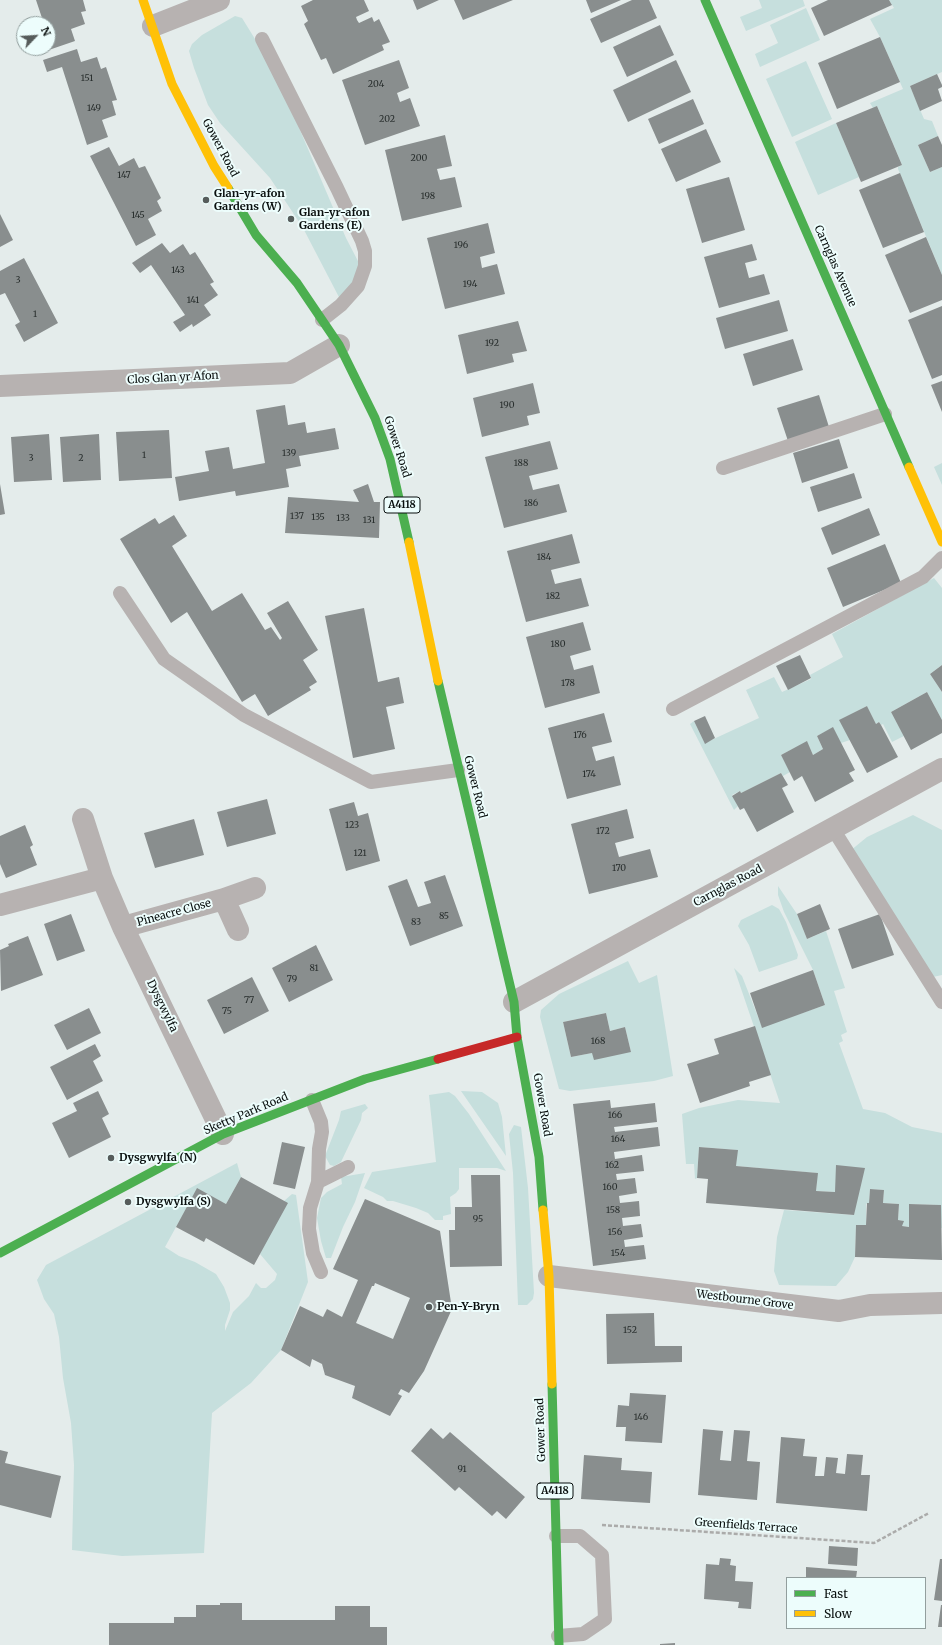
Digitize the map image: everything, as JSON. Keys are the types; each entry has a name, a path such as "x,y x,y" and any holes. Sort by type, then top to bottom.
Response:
{"main road":[{"name":"Gower Road","path":"143,0 172,84 214,166 256,235 297,283 339,345 375,418 390,460 402,508 436,674 514,1002 518,1037 539,1157 549,1276 559,1641"},
{"name":"Carnglas Avenue","path":"705,0 942,542"},
{"name":"Sketty Park Road","path":"0,1253 223,1134 365,1079 518,1037"}],"street":[{"path":"152,26 219,0"},
{"name":"Clos Glan yr Afon","path":"0,386 290,373 339,345"},
{"name":"Carnglas Road","path":"514,1002 942,770"},
{"name":"Dysgwylfa","path":"83,819 102,878 123,927 223,1134"},
{"path":"0,905 102,878"},
{"name":"Pineacre Close","path":"123,927 224,899 255,888"},
{"name":"Pineacre Close","path":"224,899 238,930"},
{"name":"Westbourne Grove","path":"549,1276 839,1311 870,1305 942,1303"}],"lane":[{"path":"262,40 337,188 362,241 365,251 365,266 358,286 342,305 322,320"},
{"path":"723,468 885,414"},
{"path":"673,709 855,611 923,577 942,558"},
{"path":"120,593 164,659 244,715 371,782 458,770"},
{"path":"833,829 942,1002"},
{"path":"312,1100 321,1122 322,1132 319,1149 318,1182 310,1208 309,1229 313,1253 321,1272"},
{"path":"318,1182 348,1167"},
{"path":"556,1536 580,1536 602,1555 605,1619 584,1634 559,1641"}],"path":[{"name":"Greenfields Terrace","path":"595,1525 874,1543 929,1513"}],"shaded area":[{"path":"759,0 803,0 805,6 746,31 740,17 762,8"},
{"path":"889,0 942,0 942,72 910,86 924,119 932,121 938,136 918,145 930,172 942,167 942,275 898,169 898,167 902,165 877,106 873,108 870,103 903,89 880,37 870,19 894,8"},
{"path":"806,8 820,40 760,67 755,54 778,43 770,25"},
{"path":"235,16 242,18 255,39 294,116 346,238 360,265 360,273 341,301 303,228 270,178 220,123 208,105 194,68 189,51 192,44 202,35"},
{"path":"806,61 832,119 792,137 766,79"},
{"path":"836,123 859,177 818,195 795,142"},
{"path":"942,463 942,485 934,467"},
{"path":"934,578 942,588 942,665 930,674 942,692 942,720 927,692 891,712 904,736 892,742 883,724 881,725 879,722 876,724 867,706 840,720 850,740 841,743 833,728 817,736 823,749 813,755 807,742 781,755 790,772 783,776 781,773 741,793 740,791 732,795 738,806 734,810 690,724 694,721 705,743 759,718 746,690 774,677 782,692 811,679 810,675 843,657 832,634"},
{"path":"913,815 942,830 942,975 933,977 850,851 867,837"},
{"path":"778,886 797,914 807,939 826,931 845,988 834,991 847,1032 841,1035 843,1041 839,1043 863,1109 885,1113 912,1127 942,1133 942,1228 940,1228 940,1205 910,1204 909,1227 902,1226 903,1221 898,1220 899,1204 883,1203 884,1190 870,1189 869,1203 866,1204 866,1225 856,1225 855,1257 848,1272 836,1286 779,1285 774,1271 777,1237 784,1210 854,1215 835,1192 816,1191 817,1173 736,1166 737,1150 699,1147 697,1178 695,1179 694,1164 686,1164 682,1114 699,1108 738,1100 780,1103 734,968 742,976 762,1027 825,1005 813,970 784,912 778,895"},
{"path":"772,905 779,909 786,922 798,955 797,959 759,972 749,945 738,926 741,920"},
{"path":"628,961 639,983 657,975 673,1076 654,1081 570,1091 559,1089 540,1017 541,1010 559,994","holes":["606,1013 610,1031 625,1027 631,1052 592,1053 571,1057 563,1022"]},
{"path":"461,1091 482,1092 498,1103 502,1117 506,1156"},
{"path":"449,1092 455,1096 469,1114 506,1171 497,1168 459,1168 459,1189 450,1197 451,1214 443,1216 443,1220 435,1220 428,1213 393,1201 387,1201 383,1197 364,1188 372,1172 436,1162 429,1095"},
{"path":"365,1104 368,1108 362,1113 361,1120 341,1162 334,1166 330,1165 325,1156 341,1111"},
{"path":"514,1125 521,1127 528,1188 534,1293 533,1299 527,1305 518,1305 513,1173 509,1134"},
{"path":"237,1163 241,1177 226,1204 197,1189 165,1247 179,1256 195,1262 216,1274 224,1287 230,1303 230,1310 225,1325 225,1331 233,1312 249,1296 256,1283 261,1288 266,1288 275,1280 277,1274 260,1254 284,1201 292,1194 296,1195 308,1282 281,1350 251,1383 212,1413 204,1553 122,1556 72,1550 74,1465 71,1423 63,1378 59,1337 54,1314 44,1299 37,1280 46,1265"},
{"path":"365,1173 355,1202 331,1258 326,1258 317,1218 321,1198 327,1192 342,1184 341,1177"}],"building":[{"path":"36,0 83,0 86,11 81,12 85,24 71,29 75,41 56,48 56,16 41,16"},
{"path":"313,0 364,0 369,11 356,17 357,20 359,23 372,17 374,22 379,19 390,42 382,45 384,50 333,74 326,58 321,60 304,24 308,21 301,6"},
{"path":"413,0 439,0 417,10"},
{"path":"454,0 513,0 463,20"},
{"path":"586,0 621,0 591,13"},
{"path":"632,0 649,0 657,18 601,43 590,19"},
{"path":"828,0 889,0 892,5 824,36 811,8"},
{"path":"660,25 674,55 627,77 613,47"},
{"path":"880,37 900,82 837,109 818,63"},
{"path":"77,49 81,62 97,57 101,69 106,67 117,100 112,101 116,115 102,120 108,137 87,145 62,67 47,72 43,60"},
{"path":"399,60 409,88 397,93 400,102 410,98 420,126 365,145 342,80"},
{"path":"676,60 691,92 628,122 613,90"},
{"path":"937,74 942,85 942,87 938,89 942,101 920,111 910,86"},
{"path":"693,99 704,124 659,144 648,119"},
{"path":"877,106 902,165 861,182 836,123"},
{"path":"706,129 721,162 676,182 661,149"},
{"path":"445,135 452,166 437,169 440,180 455,177 462,207 402,221 385,150"},
{"path":"938,136 942,145 942,167 930,172 918,145"},
{"path":"109,147 119,166 134,158 139,168 145,166 161,198 157,201 162,211 148,219 156,235 136,246 90,156"},
{"path":"900,173 924,232 883,248 859,190"},
{"path":"729,177 745,230 702,243 686,189"},
{"path":"0,214 13,240 0,247"},
{"path":"488,223 495,253 480,257 482,268 497,264 505,294 445,309 427,238"},
{"path":"926,237 942,275 942,300 910,313 885,255"},
{"path":"162,243 170,253 183,244 190,255 195,252 214,282 210,284 218,295 204,305 211,315 193,327 192,324 180,332 173,322 185,315 151,265 140,273 132,263"},
{"path":"752,244 757,260 745,263 749,278 764,274 770,294 719,308 704,257"},
{"path":"24,258 58,323 24,342 15,325 20,322 5,293 0,295 0,271"},
{"path":"779,300 788,331 725,349 716,318"},
{"path":"942,306 942,375 932,379 908,320"},
{"path":"518,321 527,351 512,354 514,362 467,374 458,335"},
{"path":"793,339 803,370 753,386 743,354"},
{"path":"942,381 942,412 931,385"},
{"path":"533,383 540,413 527,416 529,425 482,437 473,398"},
{"path":"819,395 829,427 788,441 777,408"},
{"path":"285,405 288,425 305,422 307,433 335,428 339,449 299,456 301,466 286,469 289,487 236,496 235,491 179,501 175,477 209,471 205,451 229,447 233,469 265,463 256,410"},
{"path":"169,430 172,478 119,481 116,432"},
{"path":"49,434 52,480 14,482 11,437"},
{"path":"99,434 101,480 63,482 60,437"},
{"path":"839,439 848,468 802,483 793,453"},
{"path":"550,441 558,469 529,476 533,490 559,484 567,512 504,528 485,457"},
{"path":"854,473 862,498 818,512 810,487"},
{"path":"0,484 5,514 0,515"},
{"path":"368,484 374,502 380,502 379,538 285,533 288,497 359,502 353,490"},
{"path":"869,508 880,535 832,555 821,528"},
{"path":"174,515 187,536 172,546 212,611 242,593 265,630 271,627 280,640 282,638 267,613 288,601 318,650 303,660 317,682 309,687 311,690 268,716 255,694 242,702 187,612 171,623 120,539 155,518 159,524"},
{"path":"572,534 580,563 551,570 555,584 581,578 589,606 526,622 507,551"},
{"path":"885,544 901,583 843,607 827,568"},
{"path":"364,608 378,682 399,677 404,703 386,707 395,749 353,758 325,616"},
{"path":"583,622 591,650 570,656 574,670 593,665 600,693 545,708 526,637"},
{"path":"800,655 811,678 788,690 776,666"},
{"path":"942,665 942,692 930,674"},
{"path":"927,692 942,720 942,733 911,750 891,712"},
{"path":"867,706 876,724 879,722 881,725 898,757 867,773 839,720"},
{"path":"604,713 612,742 592,747 596,761 614,756 621,785 567,799 548,728"},
{"path":"705,716 715,738 705,744 694,721"},
{"path":"833,727 855,770 849,773 854,781 815,802 802,776 794,781 781,755 807,741 813,755 823,749 817,736"},
{"path":"781,773 788,785 782,788 794,812 757,832 744,808 740,810 732,796"},
{"path":"267,799 276,834 227,847 217,812"},
{"path":"354,802 358,816 368,813 380,861 346,871 329,809"},
{"path":"627,809 634,838 615,843 619,857 650,849 658,877 589,894 571,824"},
{"path":"194,819 204,855 155,868 144,833"},
{"path":"25,825 33,845 30,847 37,865 6,878 0,864 0,836"},
{"path":"445,875 463,926 410,946 388,886 407,879 418,907 431,903 424,882"},
{"path":"820,904 830,929 807,939 797,914"},
{"path":"71,914 85,951 57,961 44,924"},
{"path":"880,914 894,955 852,969 838,929"},
{"path":"28,936 43,975 1,991 0,950 9,946 8,944"},
{"path":"316,945 333,980 289,1002 272,968"},
{"path":"813,970 825,1005 762,1028 750,993"},
{"path":"252,977 269,1011 224,1034 207,1000"},
{"path":"89,1008 101,1033 67,1050 54,1025"},
{"path":"606,1013 610,1031 625,1027 631,1052 594,1060 592,1053 571,1057 563,1022"},
{"path":"755,1026 771,1075 749,1082 750,1086 700,1103 687,1064 719,1054 714,1039"},
{"path":"95,1044 101,1056 93,1061 103,1081 67,1100 50,1067"},
{"path":"98,1091 109,1114 102,1118 111,1137 69,1158 52,1123 77,1111 73,1103"},
{"path":"610,1100 611,1108 655,1103 657,1122 614,1127 615,1132 658,1127 660,1146 614,1152 615,1159 642,1155 644,1171 616,1174 617,1180 635,1178 637,1193 619,1196 620,1203 639,1201 640,1216 622,1218 623,1226 641,1224 643,1237 624,1240 625,1247 644,1245 646,1259 593,1266 573,1104"},
{"path":"282,1142 305,1147 295,1189 273,1184"},
{"path":"699,1147 738,1150 736,1166 818,1173 816,1191 835,1192 836,1165 865,1168 854,1215 706,1203 708,1179 697,1178"},
{"path":"471,1175 500,1175 502,1266 450,1267 449,1230 455,1230 455,1207 472,1207"},
{"path":"241,1177 288,1203 254,1265 206,1238 204,1242 176,1227 197,1188 226,1204"},
{"path":"870,1189 884,1190 883,1203 899,1204 898,1220 904,1221 902,1226 909,1227 909,1204 941,1205 942,1260 855,1257 856,1225 866,1225 867,1203 869,1203"},
{"name":"Pen-Y-Bryn","path":"365,1199 440,1231 452,1309 424,1371 409,1393 401,1389 398,1394 402,1396 390,1416 352,1398 355,1386 325,1375 322,1364 312,1359 310,1367 281,1350 300,1306 323,1317 327,1309 342,1317 358,1280 333,1269","holes":["375,1283 410,1298 393,1339 356,1323 372,1286 374,1286"]},
{"path":"654,1313 655,1346 682,1346 682,1362 607,1364 606,1314"},
{"path":"630,1393 666,1395 662,1443 625,1441 626,1427 616,1427 618,1405 629,1406"},
{"path":"431,1428 443,1439 450,1432 525,1497 506,1519 497,1511 492,1516 459,1487 455,1491 411,1451"},
{"path":"703,1429 723,1431 720,1460 731,1461 734,1430 750,1431 747,1461 760,1462 757,1500 698,1495"},
{"path":"781,1437 805,1439 803,1456 817,1457 815,1476 824,1476 826,1457 838,1458 836,1473 845,1474 847,1454 863,1455 861,1475 870,1475 867,1511 776,1503"},
{"path":"0,1450 8,1452 5,1463 61,1476 51,1518 0,1505"},
{"path":"584,1455 622,1458 621,1470 652,1472 650,1503 581,1499"},
{"path":"829,1546 858,1548 857,1566 828,1564"},
{"path":"720,1558 731,1559 730,1565 736,1566 735,1581 753,1582 751,1609 738,1608 739,1602 704,1599 706,1564 719,1565"},
{"path":"940,1559 942,1559 942,1601 934,1600"},
{"path":"806,1567 857,1571 856,1577 806,1577"},
{"path":"220,1603 242,1603 242,1620 335,1620 335,1606 370,1606 370,1627 387,1627 387,1645 109,1645 109,1623 174,1623 174,1617 196,1617 196,1605 220,1605"},
{"path":"941,1605 942,1627 938,1627"},
{"path":"675,1643 675,1645 660,1645 660,1644"}],"traffic: fast":[{"path":"705,0 909,467"},
{"path":"228,188 256,235 297,283 339,345 375,418 390,459 409,542"},
{"path":"438,681 514,1002 517,1037 539,1157 543,1210"},
{"path":"0,1253 223,1134 365,1079 438,1059"},
{"path":"552,1384 559,1645"}],"traffic: slow":[{"path":"143,0 172,84 214,166 228,188"},
{"path":"909,467 942,542"},
{"path":"409,542 438,681"},
{"path":"543,1210 549,1276 552,1384"}],"traffic: jam":[{"path":"438,1059 517,1037"}],"place":[{"name":"Glan-yr-afon Gardens (W)","path":"206,200"},
{"name":"Glan-yr-afon Gardens (E)","path":"291,219"},
{"name":"Dysgwylfa (N)","path":"111,1158"},
{"name":"Dysgwylfa (S)","path":"128,1202"},
{"name":"Pen-Y-Bryn","path":"429,1307"}]}
